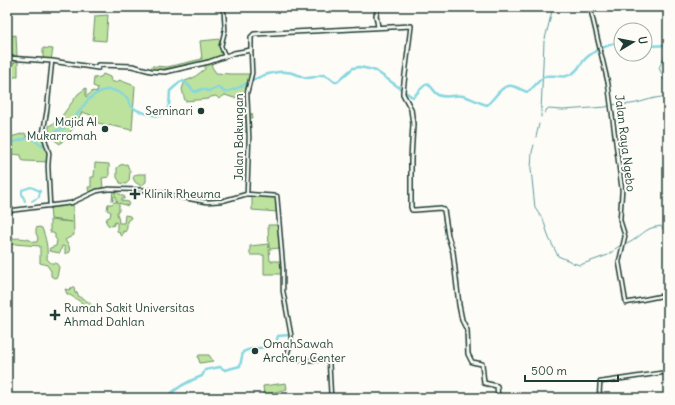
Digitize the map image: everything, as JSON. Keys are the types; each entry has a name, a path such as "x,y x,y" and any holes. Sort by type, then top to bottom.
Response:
{"main road":[{"path":"378,7 376,15 378,27 411,26 403,90 403,94 411,108 414,124 411,159 411,208 415,210 440,208 444,210 453,252 460,314 467,330 469,357 472,362 482,364 484,383 497,386 498,398"},
{"name":"Jalan Bakungan","path":"251,50 251,37 254,34 378,27"},
{"path":"7,58 52,61 96,68 98,68 98,65 132,66 160,72 209,62 225,56 251,50"}],"street":[{"path":"222,7 224,13 225,30 220,46 225,56"},
{"name":"Jalan Raya Ngebo","path":"590,7 607,78 622,190 620,220 625,236 619,262 626,303 666,295 668,318"},
{"name":"Jalan Bakungan","path":"248,194 249,142 247,93 252,73 251,50"},
{"path":"49,206 49,152 43,132 47,110 52,61"},
{"path":"7,211 71,203 97,191 109,189 150,190 179,198 207,202 222,201 248,194 277,196 283,292 290,326 291,341 286,358 294,360 329,360 331,398"},
{"path":"599,398 600,382 668,372"}],"green space":[{"path":"108,15 106,41 93,40 95,16"},
{"path":"16,35 17,56 7,56 7,37"},
{"path":"221,39 220,45 224,54 195,64 160,70 151,70 152,66 167,67 202,59 200,41"},
{"path":"43,48 53,49 51,60 43,59"},
{"path":"18,60 18,76 12,78 10,72 7,76 7,68"},
{"path":"211,61 212,67 216,73 251,74 246,88 246,94 234,98 225,95 219,99 216,96 208,99 185,101 182,89 185,81 193,78 205,69 205,64"},
{"path":"103,74 110,77 111,81 117,83 119,80 135,86 132,130 93,122 89,120 91,115 82,112 76,125 60,144 46,134 44,135 47,133 49,133 49,126 59,120 78,94 86,88 86,97 93,91 97,92 98,88 93,86 94,78 101,77"},
{"path":"252,113 253,118 249,118 249,132 244,132 244,116 251,115"},
{"path":"25,133 26,137 28,136 28,133 32,133 35,136 42,136 47,149 49,149 49,162 24,161 22,160 21,155 12,154 7,158 7,138"},
{"path":"95,163 109,164 109,177 102,178 103,188 96,189 89,193 88,187 91,187 91,177 94,177"},
{"path":"127,164 130,172 129,181 126,184 120,183 117,178 117,168 120,165"},
{"path":"138,174 146,174 146,182 141,186 135,182 133,178"},
{"path":"113,189 115,190 115,194 117,192 125,197 124,199 122,198 122,201 129,202 128,206 119,203 119,211 117,212 119,223 124,223 125,215 130,216 131,218 127,221 127,228 125,232 123,231 122,236 117,231 117,223 115,222 113,226 108,225 106,222 107,218 110,217 111,212 107,210 108,204 118,202 116,201 116,196 114,196 112,201"},
{"path":"252,193 277,194 278,212 252,210"},
{"path":"73,201 74,235 65,240 69,246 70,252 65,254 65,247 62,246 60,253 49,251 50,248 56,246 57,240 55,238 55,234 50,232 50,220 72,222 51,219 50,207"},
{"path":"268,225 279,225 281,248 269,249 270,261 282,261 283,274 264,274 264,255 250,255 250,246 268,244 269,248"},
{"path":"36,228 42,228 46,239 47,259 51,263 56,263 59,267 57,277 54,278 51,276 51,271 47,265 40,263 40,246 14,244 7,246 7,239 17,238 37,242 38,238"},
{"path":"74,287 75,293 76,294 77,292 79,297 92,306 92,315 87,307 67,294 65,289 69,290"},
{"path":"199,355 209,355 213,361 200,363 198,357"},
{"path":"286,383 287,389 264,395 263,386"}],"waterway":[{"path":"545,39 553,7"},
{"path":"541,112 544,41"},
{"path":"7,144 31,137 42,146 56,131 66,127 93,96 106,90 121,93 128,99 130,105 137,110 157,116 166,112 168,109 170,91 180,82 183,81 195,92 202,89 209,91 219,87 224,92 231,91 266,74 279,72 292,73 306,78 324,75 337,82 353,68 359,67 376,71 413,97 427,84 438,95 444,97 463,96 487,105 505,87 514,86 527,92 546,76 570,75 575,72 585,59 592,53 613,44"},
{"path":"653,46 668,45"},
{"path":"663,76 659,68 668,49"},
{"path":"663,78 668,86"},
{"path":"545,113 547,109 563,110 606,107 631,104 659,97 668,97"},
{"path":"536,137 539,124"},
{"path":"534,145 531,169 535,208 541,217"},
{"path":"25,201 22,190 31,187 40,191 39,197 32,201"},
{"path":"543,219 549,238 558,256 572,262"},
{"path":"624,245 631,242 649,229 655,227 661,226 668,236"},
{"path":"615,249 621,245"},
{"path":"573,263 580,265 608,255 613,251"},
{"path":"166,398 183,385 202,376 205,370 220,367 225,370 240,366 243,352 252,349 269,347 276,343 278,336 290,335"}],"place":[{"name":"Seminari","path":"201,111"},
{"name":"Majid Al Mukarromah","path":"105,129"},
{"name":"Klinik Rheuma","path":"135,194"},
{"name":"Rumah Sakit Universitas Ahmad Dahlan","path":"55,315"},
{"name":"OmahSawah Archery Center","path":"255,351"}]}
